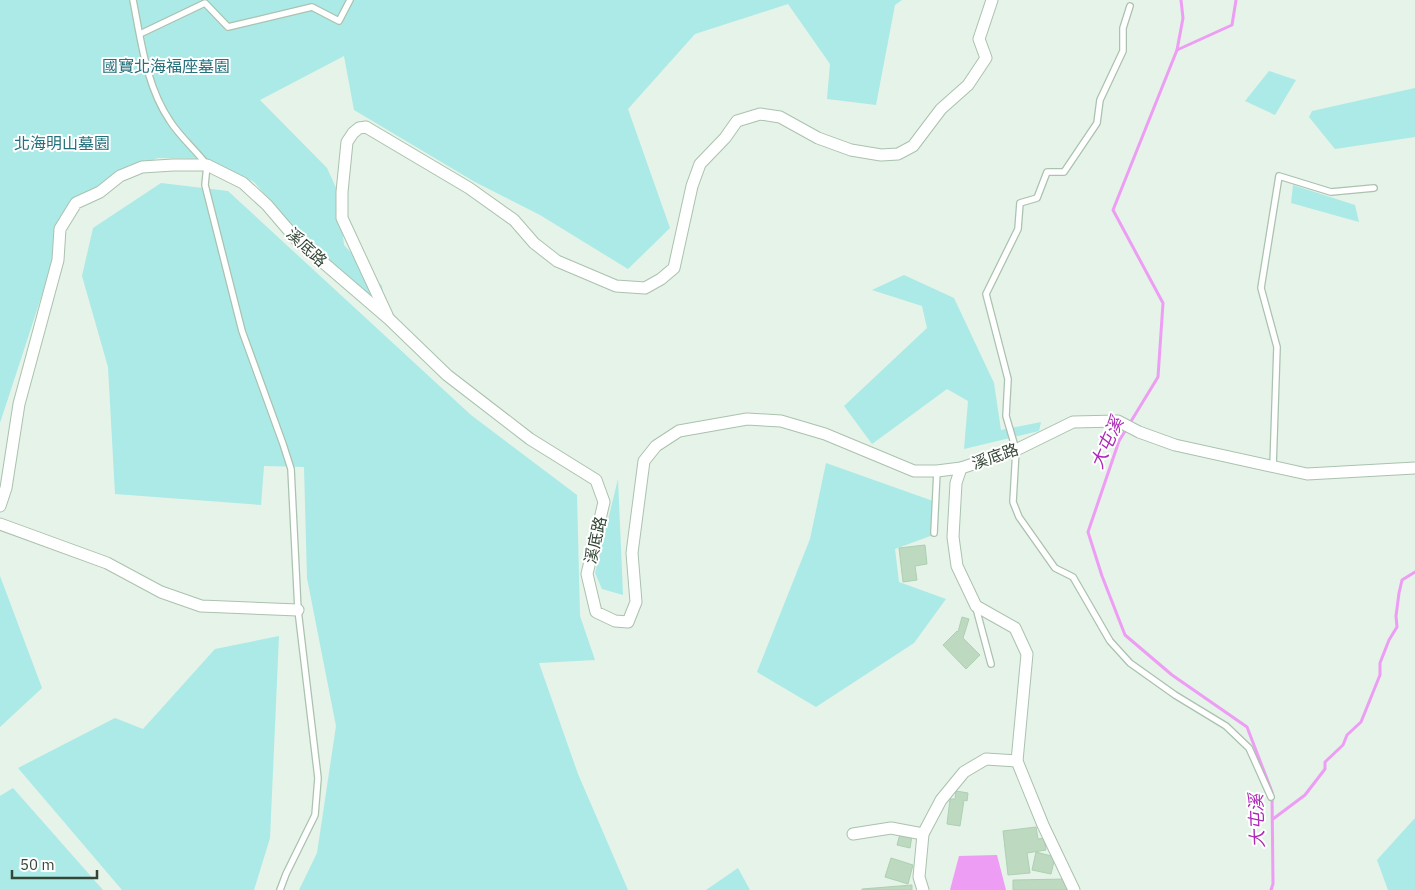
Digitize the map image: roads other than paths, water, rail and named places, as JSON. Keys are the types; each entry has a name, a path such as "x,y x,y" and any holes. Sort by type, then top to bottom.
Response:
{"street":[{"path":"389,319 342,218 342,192 347,142 352,133 359,128 366,127 469,188 514,220 534,243 557,261 616,286 645,288 661,279 674,268 692,186 700,164 725,138 737,121 760,114 780,117 818,138 852,150 881,155 898,154 913,146 941,109 968,85 986,58 979,39 992,0"},
{"name":"溪底路","path":"0,506 6,488 19,404 58,260 60,229 76,203 100,192 120,176 142,167 173,165 207,165 243,182 267,205 297,240 389,319 447,376 530,440 596,480 604,502 587,574 596,612 615,621 628,622 636,602 632,553 644,461 656,446 680,432 747,419 781,421 825,434 914,471 961,468 1016,450 1073,422 1118,421 1139,432 1175,445 1307,474 1415,468"},
{"path":"961,468 956,482 954,537 957,566 976,606 1015,628 1027,654 1016,762 1043,826 1074,890"},
{"path":"0,524 106,563 161,592 201,606 298,610"},
{"path":"923,890 918,877 923,834 941,800 964,772 986,759 1016,762"},
{"path":"853,834 891,828 923,834"}],"lane":[{"path":"133,0 147,66 155,91 170,121 207,165 205,185 242,331 284,444 291,469 298,610 318,778 315,816 280,890"},
{"path":"140,34 205,3 228,27 312,7 338,21 350,0"},
{"path":"1130,6 1124,28 1123,51 1100,100 1097,123 1064,172 1047,172 1037,198 1020,203 1018,229 986,294 1008,379 1006,416 1016,450 1013,502 1019,518 1055,568 1073,577 1110,641 1130,663 1175,695 1226,726 1249,748 1271,798"},
{"path":"1273,468 1277,347 1261,288 1279,176 1331,192 1374,188"},
{"path":"934,533 937,471"},
{"path":"976,606 991,664"}],"waterway":[{"path":"1177,50 1183,18 1181,0"},
{"name":"大屯溪","path":"1236,0 1232,25 1177,50 1113,210 1163,303 1158,377 1119,441 1088,532 1102,576 1125,635 1172,675 1247,727 1272,792 1273,884 1271,890"},
{"path":"1273,819 1305,795 1325,769 1325,762 1343,745 1347,735 1361,722 1380,675 1380,663 1389,640 1397,627 1396,616 1402,580 1415,572"}],"park label":[{"name":"國寶北海福座墓園","path":"166,66"},
{"name":"北海明山墓園","path":"62,143"}]}
